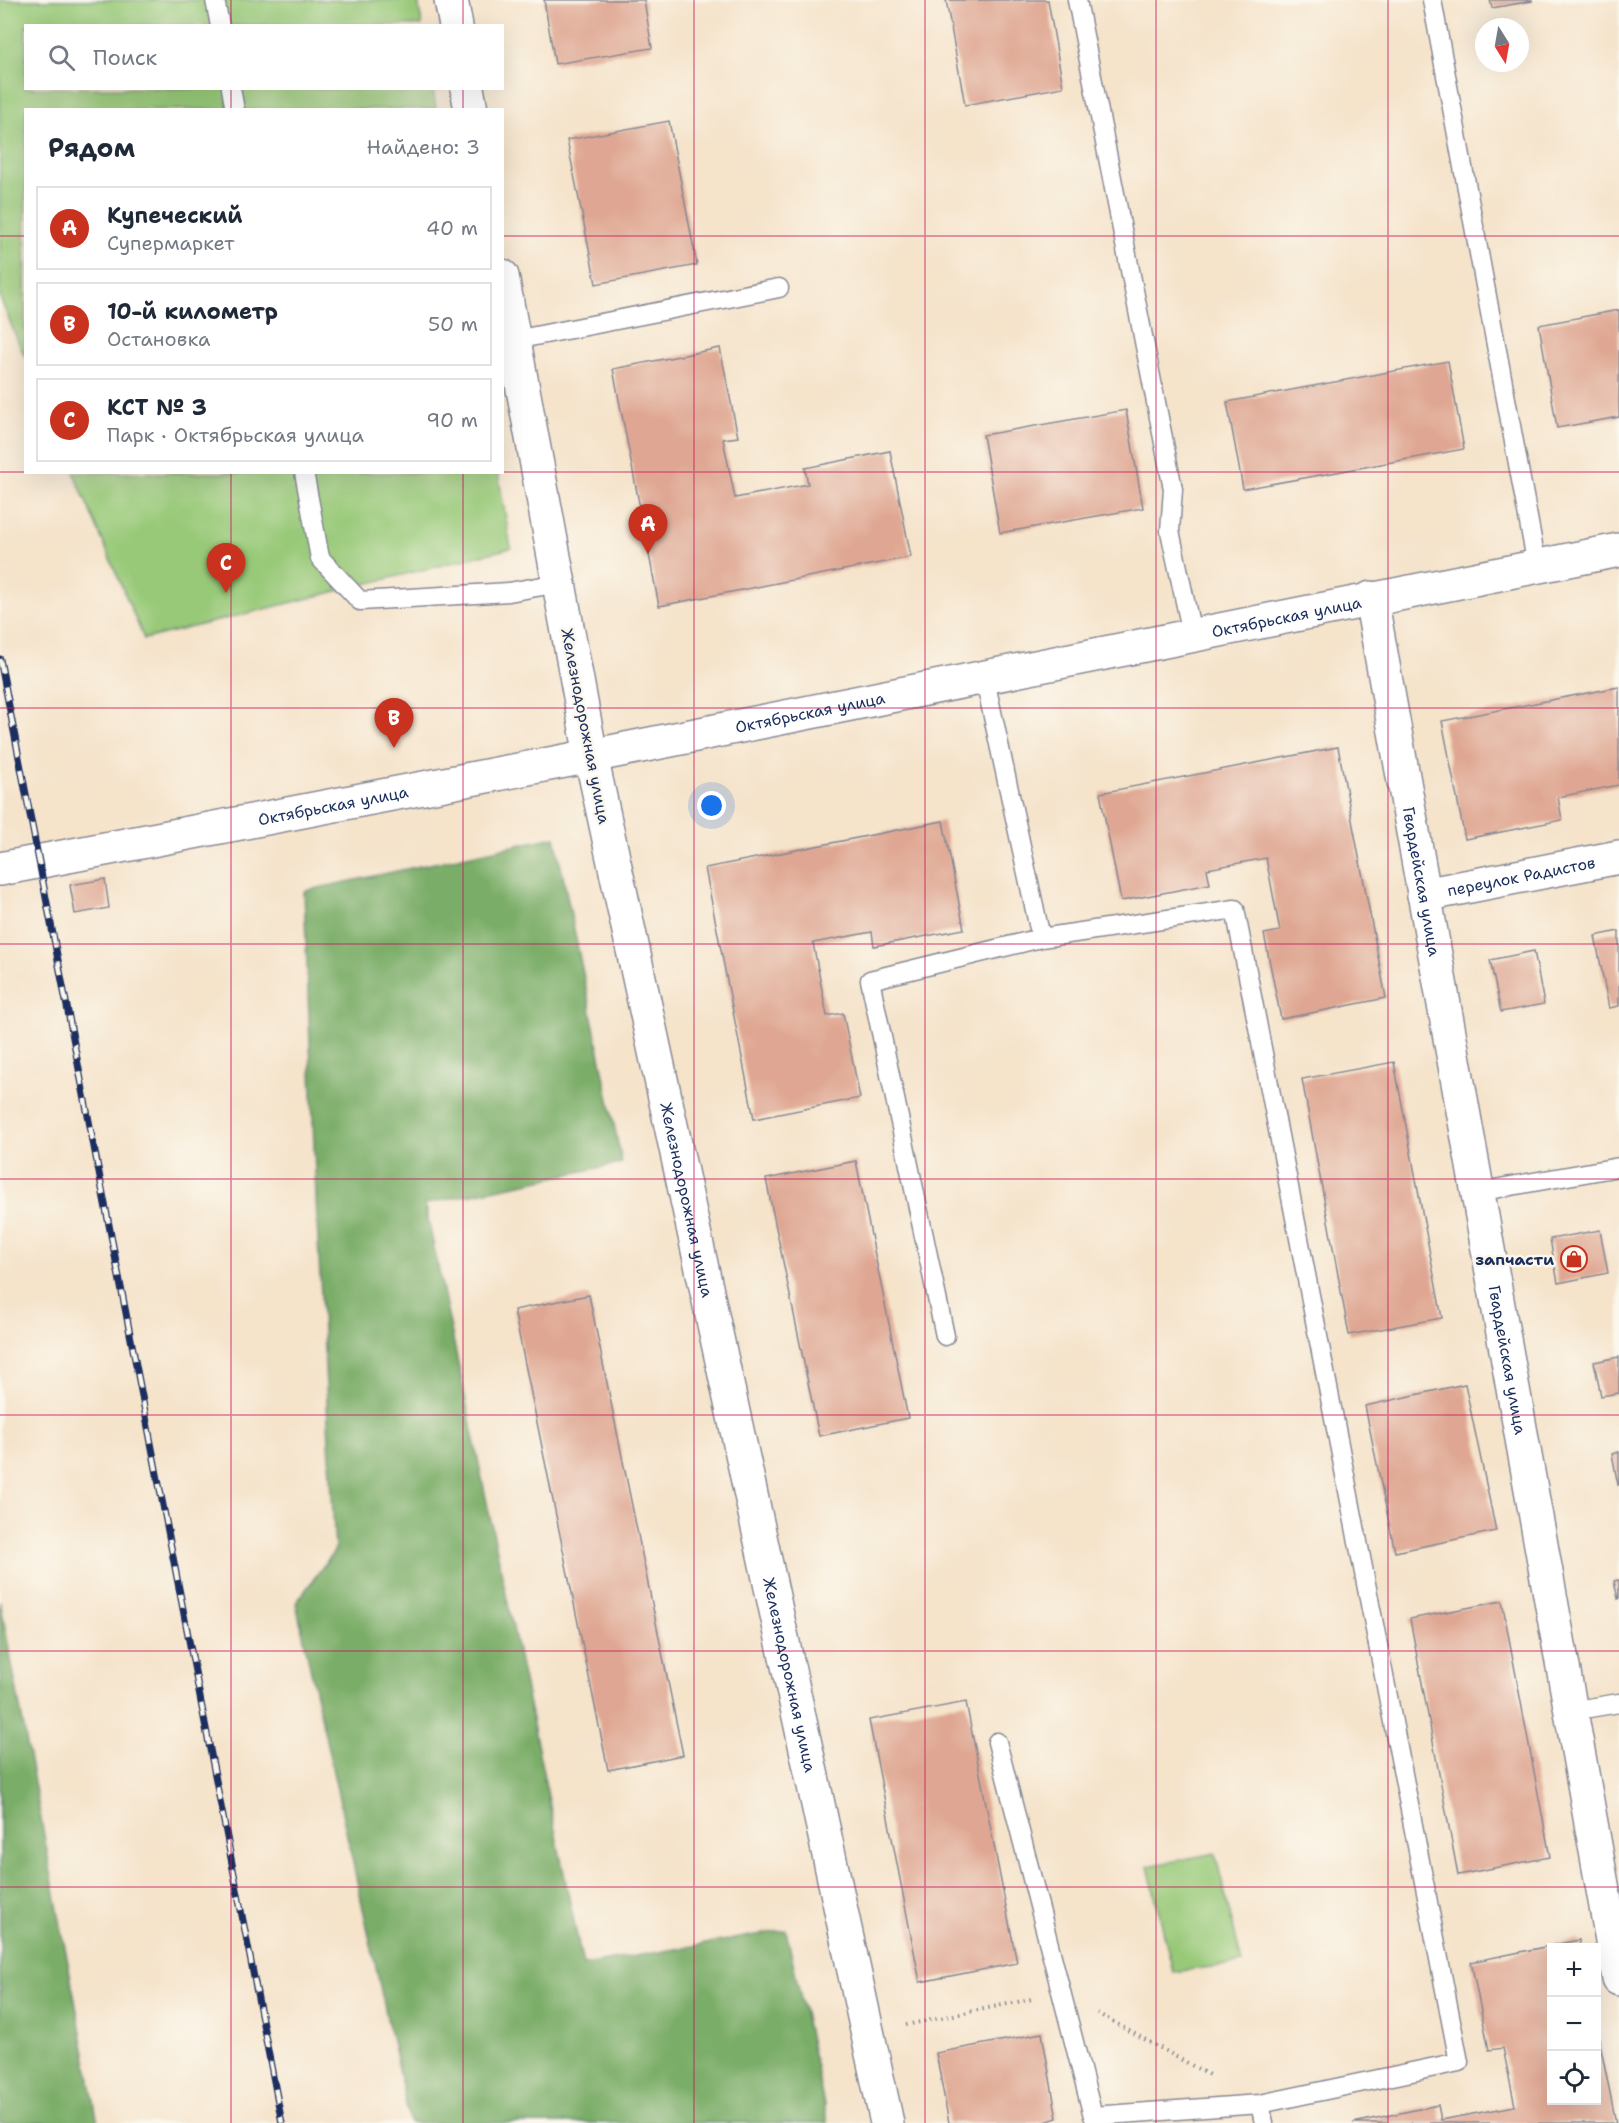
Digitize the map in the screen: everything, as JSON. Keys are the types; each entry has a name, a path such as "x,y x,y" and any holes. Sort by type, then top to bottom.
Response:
{"street":[{"path":"451,0 456,24"},
{"path":"467,90 471,108"},
{"name":"Железнодорожная улица","path":"504,287 591,756 887,2123"},
{"name":"Октябрьская улица","path":"0,869 591,756 984,675 1619,550"},
{"name":"Гвардейская улица","path":"1371,598 1619,1979"},
{"name":"переулок Радистов","path":"1424,895 1619,857"}],"lane":[{"path":"215,0 220,24"},
{"path":"1077,0 1173,489 1170,531 1192,634"},
{"path":"1432,0 1537,566"},
{"path":"231,90 236,108"},
{"path":"514,340 779,288"},
{"path":"304,474 320,558 360,601 509,592 559,584"},
{"path":"984,675 1041,938"},
{"path":"945,1336 870,980 1041,938 1235,909 1459,2062 1260,2104 1093,2116 997,1742"},
{"path":"1477,1192 1619,1167"},
{"path":"1571,1711 1619,1703"},
{"path":"1260,2104 1264,2123"}],"path":[{"path":"906,2025 1062,1993 1260,2104"}],"green space":[{"path":"0,0 418,0 422,24 24,24 24,90 433,90 436,108 24,108 24,356 0,298"},
{"path":"74,474 498,474 511,548 144,639"},
{"path":"555,837 622,1163 425,1204 583,1965 786,1930 828,2123 410,2123 296,1603 335,1550 317,1223 304,891"},
{"path":"0,1601 98,2123 0,2123"},
{"path":"1215,1853 1242,1963 1173,1972 1148,1866"}],"building":[{"path":"544,0 644,0 652,48 555,64"},
{"path":"946,0 1048,0 1063,87 965,105"},
{"path":"1490,0 1532,0 1532,1 1492,8"},
{"path":"669,121 697,265 596,284 567,140"},
{"path":"1619,310 1619,417 1557,428 1539,325"},
{"path":"720,348 738,437 723,439 735,498 808,484 805,468 890,451 911,557 659,606 613,369"},
{"path":"1448,361 1464,449 1243,489 1227,402"},
{"path":"1126,410 1143,508 1000,533 983,435"},
{"path":"1619,687 1619,785 1558,797 1562,820 1465,839 1442,721"},
{"path":"1338,747 1386,998 1281,1019 1264,934 1280,931 1266,858 1207,869 1210,884 1121,901 1100,793"},
{"path":"943,821 964,929 874,946 872,932 813,943 827,1016 843,1013 860,1098 754,1119 705,868"},
{"path":"105,879 109,908 75,914 70,885"},
{"path":"1619,931 1619,1006 1609,1008 1595,936"},
{"path":"1534,951 1544,1004 1501,1012 1490,960"},
{"path":"1394,1062 1442,1318 1349,1335 1302,1079"},
{"path":"856,1161 908,1418 819,1436 766,1179"},
{"path":"1600,1230 1608,1273 1558,1283 1550,1239"},
{"path":"589,1295 683,1755 608,1770 514,1310"},
{"path":"1619,1357 1619,1393 1601,1396 1594,1362"},
{"path":"1465,1384 1496,1531 1395,1552 1365,1406"},
{"path":"1619,1452 1619,1485 1618,1485 1612,1454"},
{"path":"1619,1580 1619,1598 1618,1599 1614,1581"},
{"path":"1502,1601 1550,1857 1458,1875 1410,1619"},
{"path":"966,1702 1017,1963 920,1982 869,1720"},
{"path":"1579,1940 1579,1943 1564,1943"},
{"path":"1547,1947 1547,2105 1601,2105 1601,2048 1616,2123 1353,2123 1438,2105 1441,2120 1515,2106 1503,2048 1489,2050 1471,1962"},
{"path":"1042,2033 1057,2118 1042,2123 949,2123 936,2053"}],"railway":[{"path":"0,659 282,2123"}],"place":[{"name":"Купеческий","path":"648,554"},
{"name":"КСТ № 3","path":"226,593"},
{"name":"10-й километр","path":"394,748"},
{"name":"запчасти","path":"1574,1259"}]}
